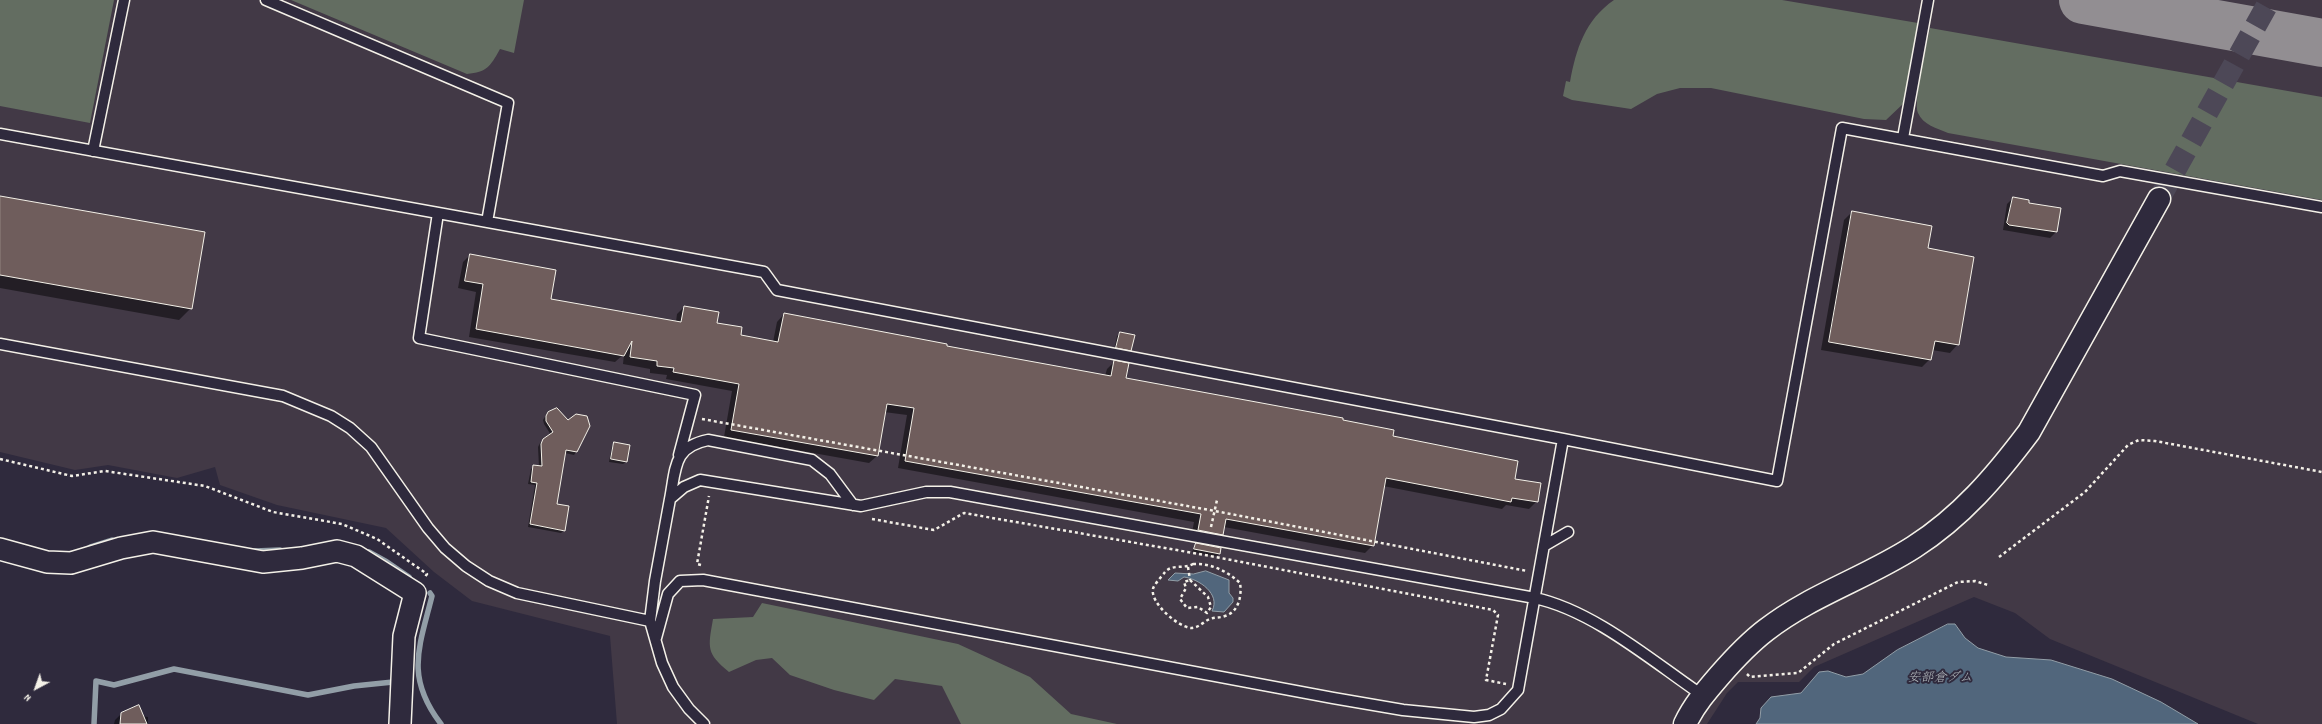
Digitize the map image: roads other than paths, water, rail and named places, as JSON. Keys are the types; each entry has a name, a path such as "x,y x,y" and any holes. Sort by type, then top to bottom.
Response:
{"street":[{"path":"1685,724 1702,695 1732,661 1766,630 1805,605 1912,548 1942,528 1975,498 2003,467 2028,432 2159,200"},
{"path":"0,548 47,562 71,563 121,548 153,542 263,562 302,558 337,551 356,556 415,592 404,636 400,724"}],"lane":[{"path":"93,151 124,0"},
{"path":"266,0 508,103 487,222"},
{"path":"1903,138 1928,0"},
{"path":"0,134 764,272 777,290 1777,481 1842,128 2103,176 2120,171 2322,207"},
{"path":"438,213 419,338 695,395 679,455 670,499 655,581 650,621 662,663 673,687 689,709 704,724"},
{"path":"0,344 283,396 324,413 350,428 371,447 428,528 441,543 466,566 489,581 517,593 650,621"},
{"path":"656,640 668,594 680,581 703,580 1403,710 1474,717 1489,715 1501,709 1518,688 1563,439"},
{"path":"679,455 694,443 708,440 812,460 830,474 853,505"},
{"path":"670,499 684,487 700,480 853,505 870,505 926,492 950,492 1535,598 1560,605 1594,621 1702,695"},
{"path":"1544,546 1568,532"}],"water":[{"path":"1206,571 1229,580 1229,593 1233,598 1233,602 1224,612 1212,611 1214,599 1207,588 1202,584 1190,578 1184,577 1178,581 1168,580 1175,573 1193,574"},
{"name":"安部倉ダム","path":"1948,624 1955,624 1965,638 1978,648 2006,657 2051,660 2112,679 2161,702 2198,724 1756,724 1760,718 1761,708 1771,697 1801,693 1819,672 1828,671 1846,677 1863,674 1897,650"}],"waterway":[{"path":"90,547 112,540"},
{"path":"255,551 280,550"},
{"path":"369,552 409,577"},
{"path":"430,593 432,596 423,631 418,662 419,677 430,707 441,724"},
{"path":"94,724 96,681 114,685 174,669 308,695 354,686 393,682"}],"tunnel":[{"path":"2159,199 2270,0"}]}
